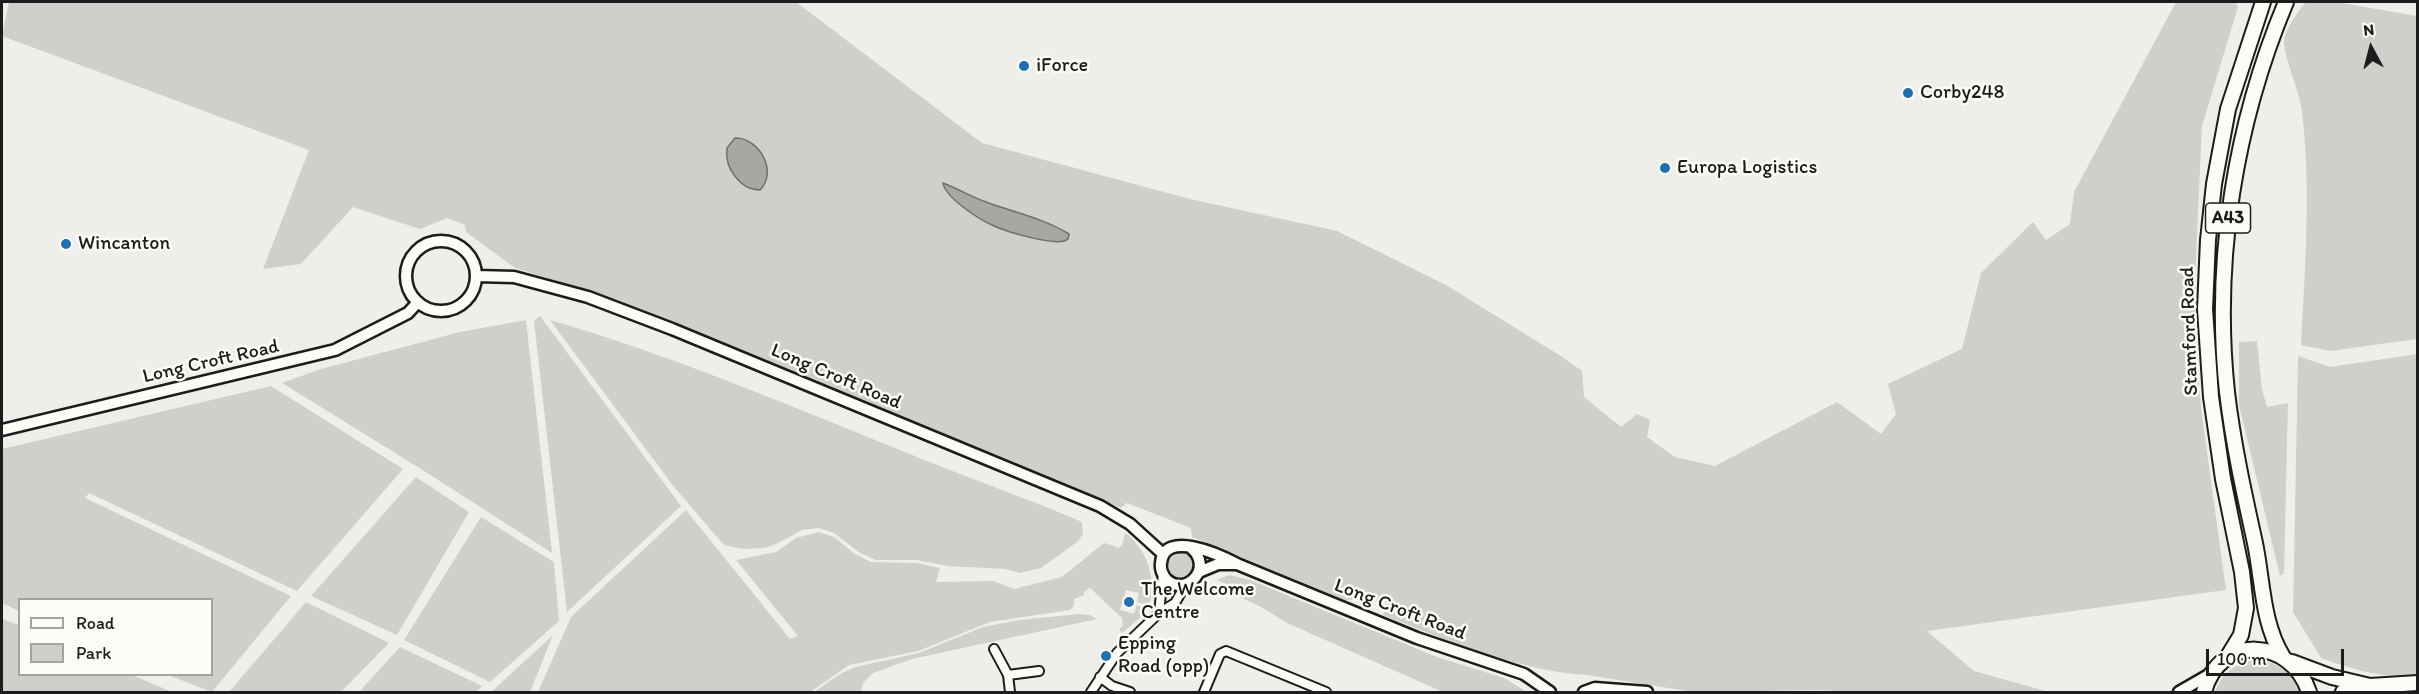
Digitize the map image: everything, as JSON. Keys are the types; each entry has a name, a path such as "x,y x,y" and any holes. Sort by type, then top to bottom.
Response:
{"highway":[{"name":"Stamford Road","path":"2227,658 2241,635 2247,608 2223,479 2211,397 2205,309 2208,240 2214,184 2228,109 2262,2"},
{"name":"Stamford Road","path":"2286,2 2259,75 2238,160 2227,233 2223,308 2225,368 2234,441 2259,564 2269,628 2287,659 2302,676 2309,693"},
{"path":"2204,693 2212,673 2227,658 2249,650 2272,652 2332,677 2370,686"},
{"path":"2343,693 2370,686 2418,683"}],"street":[{"path":"440,241 451,242 462,247 470,255 477,276 470,298 461,306 450,310 428,309 418,302 407,286 408,266 419,249 429,243 440,241"},
{"name":"Long Croft Road","path":"477,276 514,277 588,297 672,328 1100,507 1130,525 1163,554"},
{"name":"Long Croft Road","path":"2,430 335,350 408,313 418,302"},
{"path":"1159,613 1163,554 1173,546 1191,548 1200,561 1199,572"},
{"name":"Long Croft Road","path":"1191,548 1218,554 1237,564 1417,638 1524,674 1552,692"},
{"path":"1090,693 1117,653 1159,613 1175,603 1186,584 1199,572 1218,564 1237,564"},
{"path":"1163,574 1173,584 1186,584"},
{"path":"994,649 1008,675 1010,693"},
{"path":"1204,693 1220,654 1226,651 1326,693"},
{"path":"1008,675 1039,671"},
{"path":"2179,693 2212,673"},
{"path":"1100,677 1112,686 1130,693"},
{"path":"1584,693 1589,690 1647,693"}],"green space":[{"path":"9,2 796,2 982,143 1190,199 1337,231 1446,285 1564,358 1582,371 1584,397 1621,427 1637,414 1650,420 1647,437 1675,457 1715,466 1837,402 1881,434 1896,414 1888,384 1962,349 1981,273 2033,222 2046,240 2070,224 2074,192 2176,2 2235,2 2238,7 2202,126 2196,257 2195,341 2202,416 2226,590 1927,631 1974,671 2049,692 1821,690 1693,692 1536,668 1457,644 1383,615 1387,602 1374,599 1345,600 1192,537 1191,528 1127,503 1121,508 724,343 601,295 515,268 466,232 465,225 447,218 420,229 353,207 301,264 263,269 309,150 2,36"},
{"path":"2306,2 2336,2 2417,16 2417,339 2330,351 2301,345 2306,228 2305,141 2301,105 2286,56 2284,41 2290,25"},
{"path":"540,316 681,506 567,612 534,321"},
{"path":"526,320 552,553 282,383 321,369 460,332"},
{"path":"550,320 683,364 1037,503 1082,522 1083,534 1077,542 1041,568 1020,573 1005,569 948,566 917,560 876,560 860,553 834,533 818,528 802,530 764,548 743,549 724,545 674,487"},
{"path":"2257,341 2262,389 2267,407 2288,403 2284,573 2280,576 2239,405 2239,342"},
{"path":"2417,354 2417,676 2392,676 2357,669 2321,658 2293,612 2298,356 2330,367"},
{"path":"271,386 403,469 297,591 89,493 85,498 291,596 212,692 171,676 213,676 213,598 18,598 18,611 2,603 2,449"},
{"path":"416,477 469,512 397,635 311,596"},
{"path":"686,510 790,639 798,636 736,560 776,552 796,538 819,532 834,537 855,554 871,562 917,563 940,568 936,582 993,581 1014,589 1062,577 1104,543 1117,547 1117,549 1122,545 1125,533 1139,547 1148,565 1151,575 1151,596 1149,605 1137,602 1139,593 1126,590 1120,610 1134,614 1137,605 1147,609 1122,633 1119,629 1123,626 1122,618 1090,588 1084,592 1084,595 1074,599 1074,606 1070,610 990,622 918,651 849,665 810,692 538,692 571,617"},
{"path":"481,517 554,562 559,621 490,682 404,640"},
{"path":"1181,552 1190,556 1194,565 1190,574 1181,578 1172,574 1168,565 1172,556"},
{"path":"1229,575 1250,580 1437,657 1504,678 1527,692 1443,692 1287,623 1240,597 1240,594 1253,595 1217,580"},
{"path":"306,602 389,643 341,692 229,692"},
{"path":"1079,614 1097,619 912,659 873,673 863,683 861,692 814,692 840,674 855,667 919,653 983,627 1020,620"},
{"path":"2,619 18,625 18,676 134,676 172,692 2,692"},
{"path":"553,635 530,692 491,692"},
{"path":"400,647 482,686 476,692 359,692"},
{"path":"2255,660 2277,665 2283,669 2293,679 2300,692 2215,692 2221,680 2230,670"}],"shaded area":[{"path":"735,138 744,139 752,144 764,157 767,174 760,190 740,182 731,170 727,148"},
{"path":"943,183 980,200 1049,224 1069,234 1068,239 1043,240 992,225 956,201 945,189"}],"place":[{"name":"iForce","path":"1024,66"},
{"name":"Corby248","path":"1908,93"},
{"name":"Europa Logistics","path":"1665,168"},
{"name":"Wincanton","path":"66,244"},
{"name":"The Welcome Centre","path":"1129,602"},
{"name":"Epping Road (opp)","path":"1106,656"}]}
